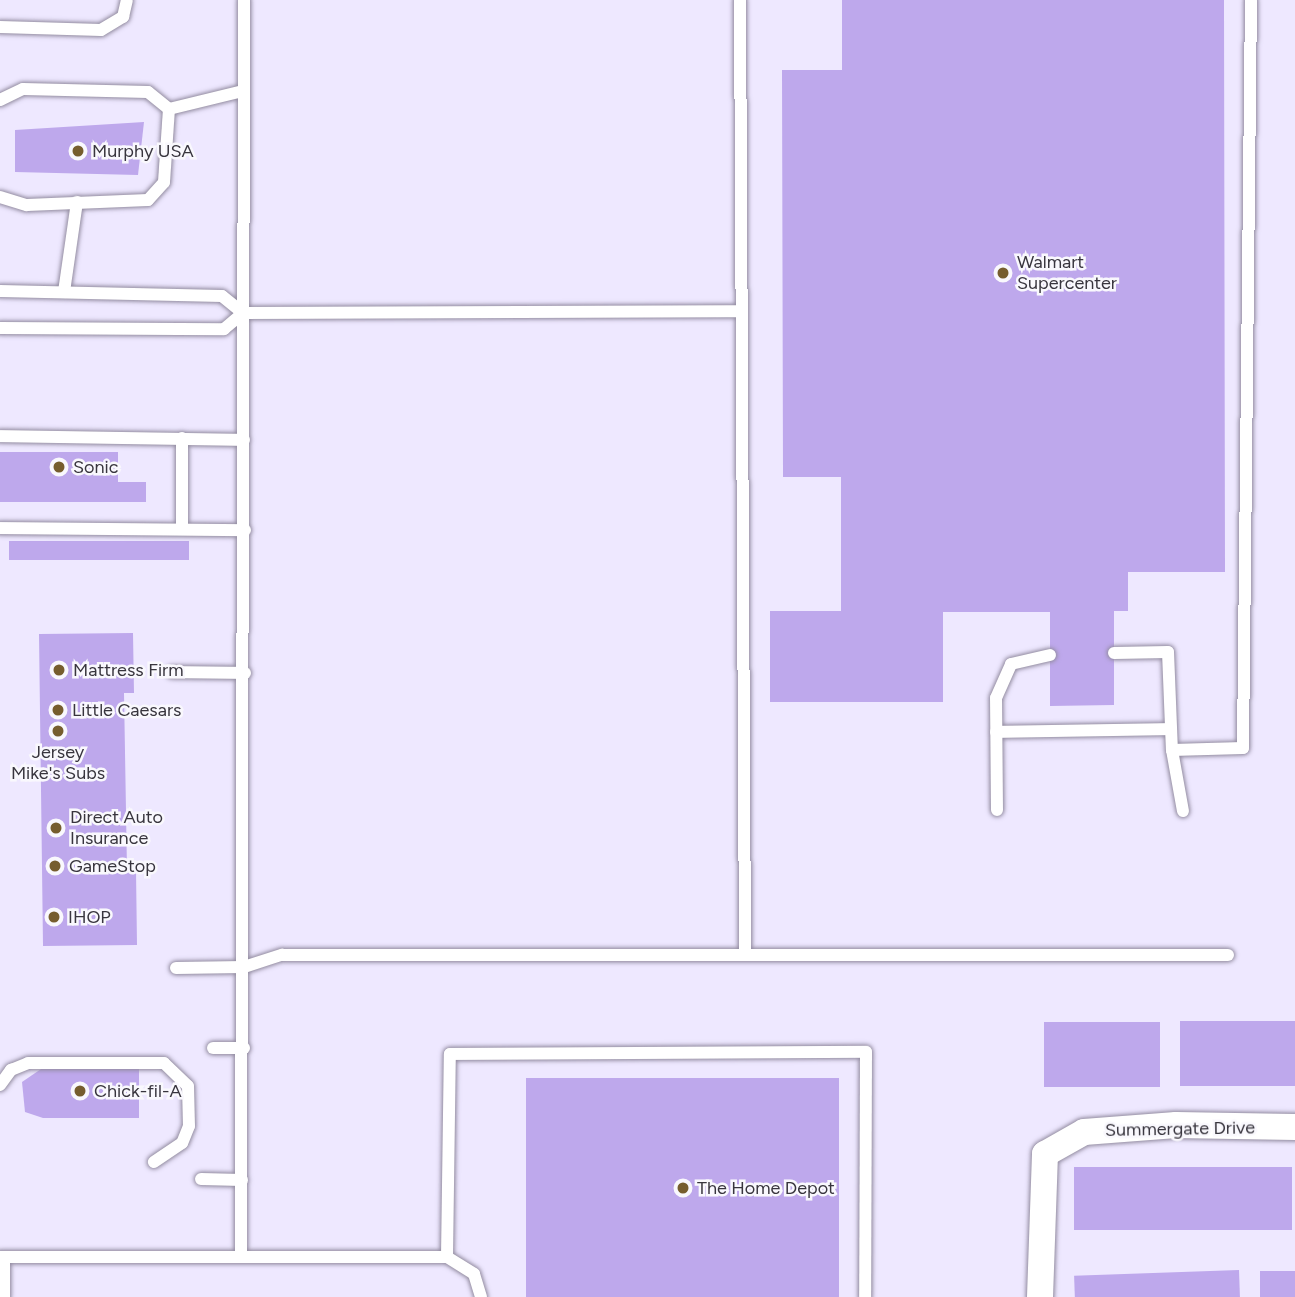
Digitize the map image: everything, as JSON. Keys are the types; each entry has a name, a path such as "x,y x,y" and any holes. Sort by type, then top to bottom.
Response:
{"street":[{"name":"Summergate Drive","path":"1040,1297 1045,1154 1084,1132 1176,1125 1295,1127"}],"lane":[{"path":"0,27 101,30 123,17 127,0"},
{"path":"241,1257 244,1048 244,0"},
{"path":"740,0 745,955"},
{"path":"1172,750 1243,748 1251,0"},
{"path":"0,100 23,89 148,92 169,108"},
{"path":"169,108 243,91"},
{"path":"0,197 27,205 148,200 164,182 169,108"},
{"path":"64,292 77,202"},
{"path":"0,291 222,296 243,313"},
{"path":"0,328 223,329 243,313 741,312"},
{"path":"0,436 244,440"},
{"path":"182,439 182,529"},
{"path":"0,528 244,530"},
{"path":"1114,653 1168,652 1169,729 1183,811"},
{"path":"996,810 996,698 1011,664 1049,655"},
{"path":"172,672 244,673"},
{"path":"996,732 1169,729"},
{"path":"176,968 244,967 282,955 1228,955"},
{"path":"213,1048 244,1048"},
{"path":"447,1256 450,1054 866,1052 865,1297"},
{"path":"0,1085 11,1070 28,1063 164,1063 188,1086 189,1126 182,1143 154,1162"},
{"path":"201,1179 242,1180"},
{"path":"4,1297 2,1257 447,1256 474,1274 481,1297"}],"building":[{"name":"Walmart Supercenter","path":"842,0 1224,0 1225,572 1128,572 1128,611 1114,611 1114,705 1050,706 1050,612 943,612 943,702 770,702 770,611 841,611 841,477 783,477 782,70 842,70"},
{"name":"Murphy USA","path":"144,122 138,175 15,172 15,130"},
{"name":"Sonic","path":"0,452 118,452 118,482 146,482 146,502 0,502"},
{"path":"9,541 189,541 189,560 9,560"},
{"path":"133,633 134,693 124,693 127,870 136,870 137,945 43,946 39,634"},
{"path":"1180,1021 1295,1021 1295,1086 1180,1086"},
{"path":"1044,1022 1160,1022 1160,1087 1044,1087"},
{"name":"Chick-fil-A","path":"44,1067 139,1068 139,1118 43,1118 25,1112 22,1082"},
{"name":"The Home Depot","path":"526,1078 839,1078 839,1297 526,1297"},
{"path":"1074,1167 1292,1167 1292,1230 1074,1230"},
{"path":"1239,1270 1240,1297 1075,1297 1074,1276"},
{"path":"1260,1271 1295,1271 1295,1297 1260,1297"}],"place":[{"name":"Murphy USA","path":"78,151"},
{"name":"Walmart Supercenter","path":"1003,273"},
{"name":"Sonic","path":"59,467"},
{"name":"Mattress Firm","path":"59,670"},
{"name":"Little Caesars","path":"58,710"},
{"name":"Jersey Mike's Subs","path":"58,731"},
{"name":"Direct Auto Insurance","path":"56,828"},
{"name":"GameStop","path":"55,866"},
{"name":"IHOP","path":"54,917"},
{"name":"Chick-fil-A","path":"80,1091"},
{"name":"The Home Depot","path":"683,1188"}]}
